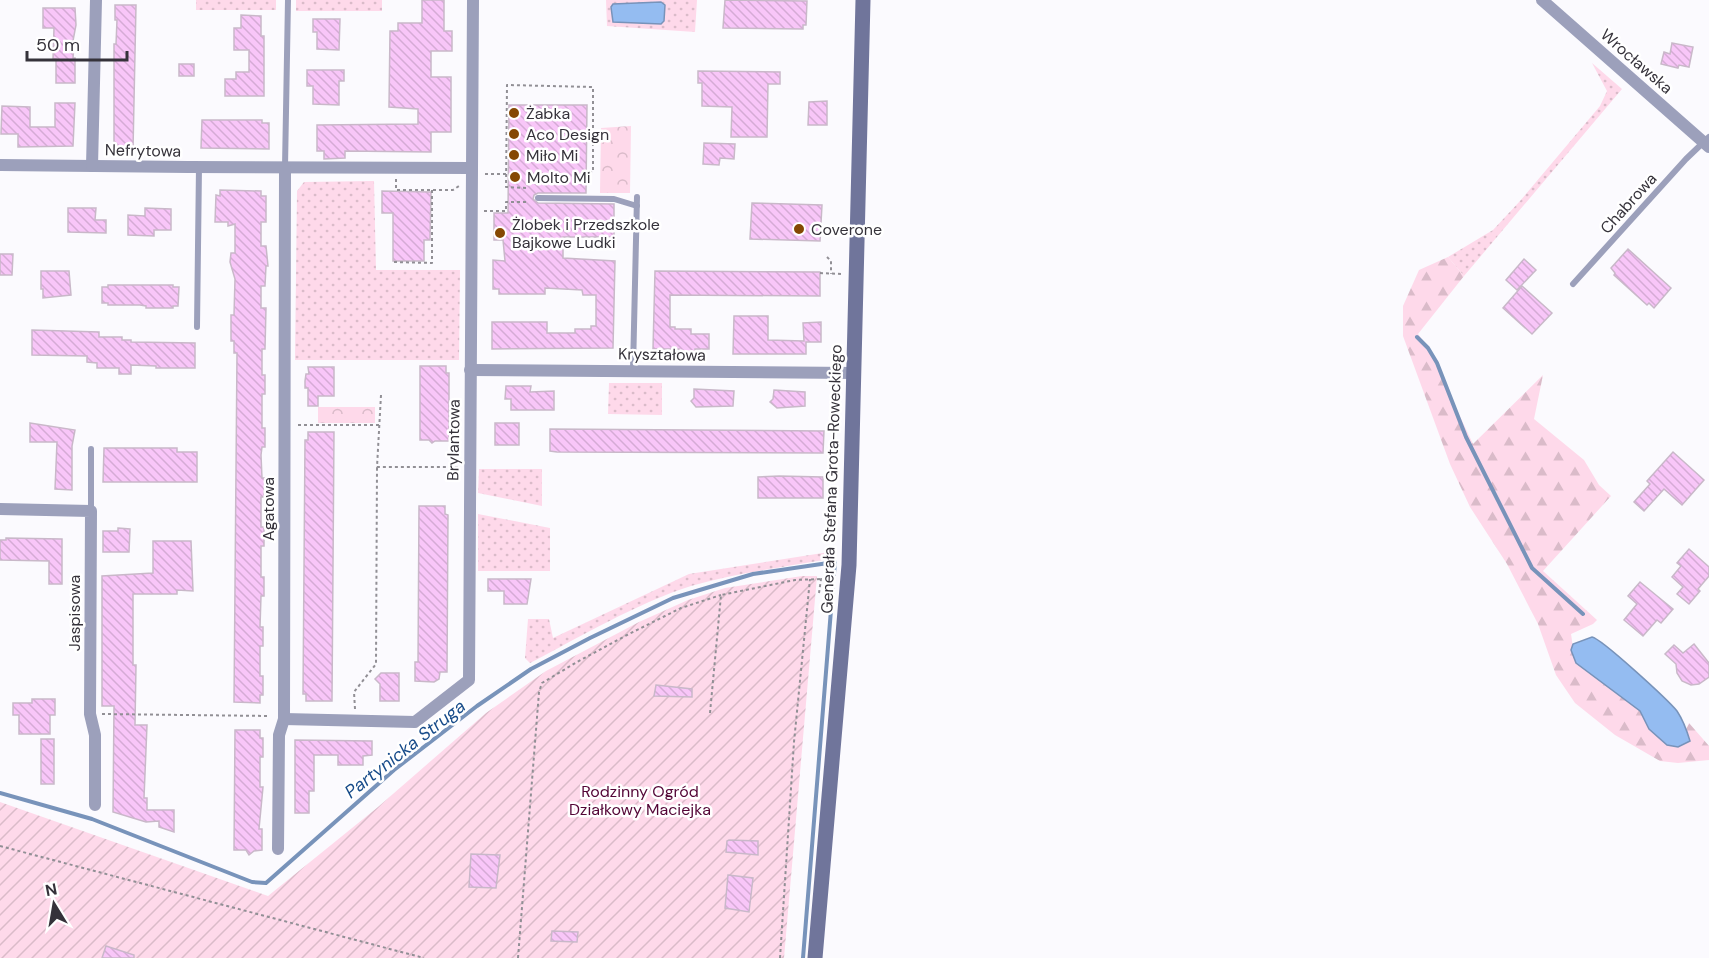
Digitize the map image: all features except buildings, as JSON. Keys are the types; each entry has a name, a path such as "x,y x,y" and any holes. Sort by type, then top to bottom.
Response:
{"street":[{"path":"92,166 96,0"},
{"name":"Brylantowa","path":"279,718 415,722 469,680 469,467 475,171 473,0"},
{"name":"Generała Stefana Grota-Roweckiego","path":"815,958 848,580 863,0"},
{"name":"Wrocławska","path":"1542,0 1707,142"},
{"name":"Nefrytowa","path":"0,165 475,171"},
{"name":"Agatowa","path":"278,849 285,168"},
{"name":"Kryształowa","path":"471,370 854,373"},
{"path":"0,509 91,511"},
{"name":"Jaspisowa","path":"91,511 90,714 94,735 95,805"}],"lane":[{"path":"285,168 288,0"},
{"name":"Chabrowa","path":"1573,284 1681,165 1707,142"},
{"path":"197,327 199,167"},
{"path":"633,370 637,197"},
{"path":"538,198 614,199 637,206"},
{"path":"91,449 91,511"}],"path":[{"path":"526,188 506,187 507,85 592,87 592,172 586,172"},
{"path":"587,108 593,108"},
{"path":"587,124 592,124"},
{"path":"587,140 592,140"},
{"path":"587,156 593,156"},
{"path":"475,171 506,174"},
{"path":"397,176 396,190 453,190 462,184"},
{"path":"394,262 432,263 432,190"},
{"path":"479,211 506,211 506,202 538,202 538,198"},
{"path":"827,257 831,261 831,273"},
{"path":"820,273 848,274"},
{"path":"355,713 354,692 376,664 377,467 381,395"},
{"path":"294,425 379,425"},
{"path":"377,467 469,467"},
{"path":"518,958 539,693 542,683 627,635 681,608 721,595 810,579 848,580"},
{"path":"780,958 795,742 810,579"},
{"path":"819,593 821,579"},
{"path":"710,713 721,595"},
{"path":"90,714 279,718"},
{"path":"0,846 424,958"}],"green space":[{"path":"196,0 276,0 276,10 196,10"},
{"path":"296,0 382,0 382,11 296,11"},
{"path":"606,0 697,0 695,32 607,26"},
{"path":"1592,63 1622,89 1464,276 1448,257 1493,230 1600,106 1607,91"},
{"path":"631,126 630,193 600,193 601,128"},
{"path":"374,181 376,270 460,270 459,360 295,360 297,191 304,182"},
{"path":"1448,257 1464,276 1418,334 1438,361 1447,389 1473,444 1543,375 1534,419 1584,460 1599,485 1611,496 1543,571 1597,620 1571,634 1576,663 1640,711 1649,729 1690,741 1686,729 1689,723 1709,746 1709,760 1678,763 1660,761 1615,735 1575,703 1556,675 1538,624 1507,564 1470,507 1450,464 1403,336 1403,306 1419,270"},
{"path":"609,383 662,383 662,415 608,414"},
{"path":"318,407 375,407 375,423 318,423"},
{"path":"479,469 542,469 542,506 478,493"},
{"path":"478,514 550,528 550,571 478,571"},
{"path":"829,552 830,559 708,581 670,593 629,611 530,663 525,658 528,619 549,619 553,638 689,574"},
{"name":"Rodzinny Ogród Działkowy Maciejka","path":"802,576 817,576 784,958 0,958 0,802 268,896 378,807 486,713 546,671 639,622 688,600 725,588"}],"water":[{"path":"661,2 665,5 664,21 661,24 613,22 611,7 613,4"},
{"path":"1592,637 1621,658 1677,711 1690,741 1678,747 1667,745 1649,729 1640,711 1576,663 1571,650 1573,644"}],"waterway":[{"path":"1417,337 1428,348 1437,363 1466,437 1532,568 1583,614"},
{"name":"Partynicka Struga","path":"0,793 92,819 252,882 266,883 394,770 477,706 531,669 673,598 753,574 835,562 834,574"},
{"path":"803,958 833,585"}],"place":[{"name":"Żabka","path":"514,113"},
{"name":"Aco Design","path":"514,134"},
{"name":"Miło Mi","path":"514,155"},
{"name":"Molto Mi","path":"515,177"},
{"name":"Coverone","path":"799,229"},
{"name":"Żlobek i Przedszkole Bajkowe Ludki","path":"500,233"}]}
